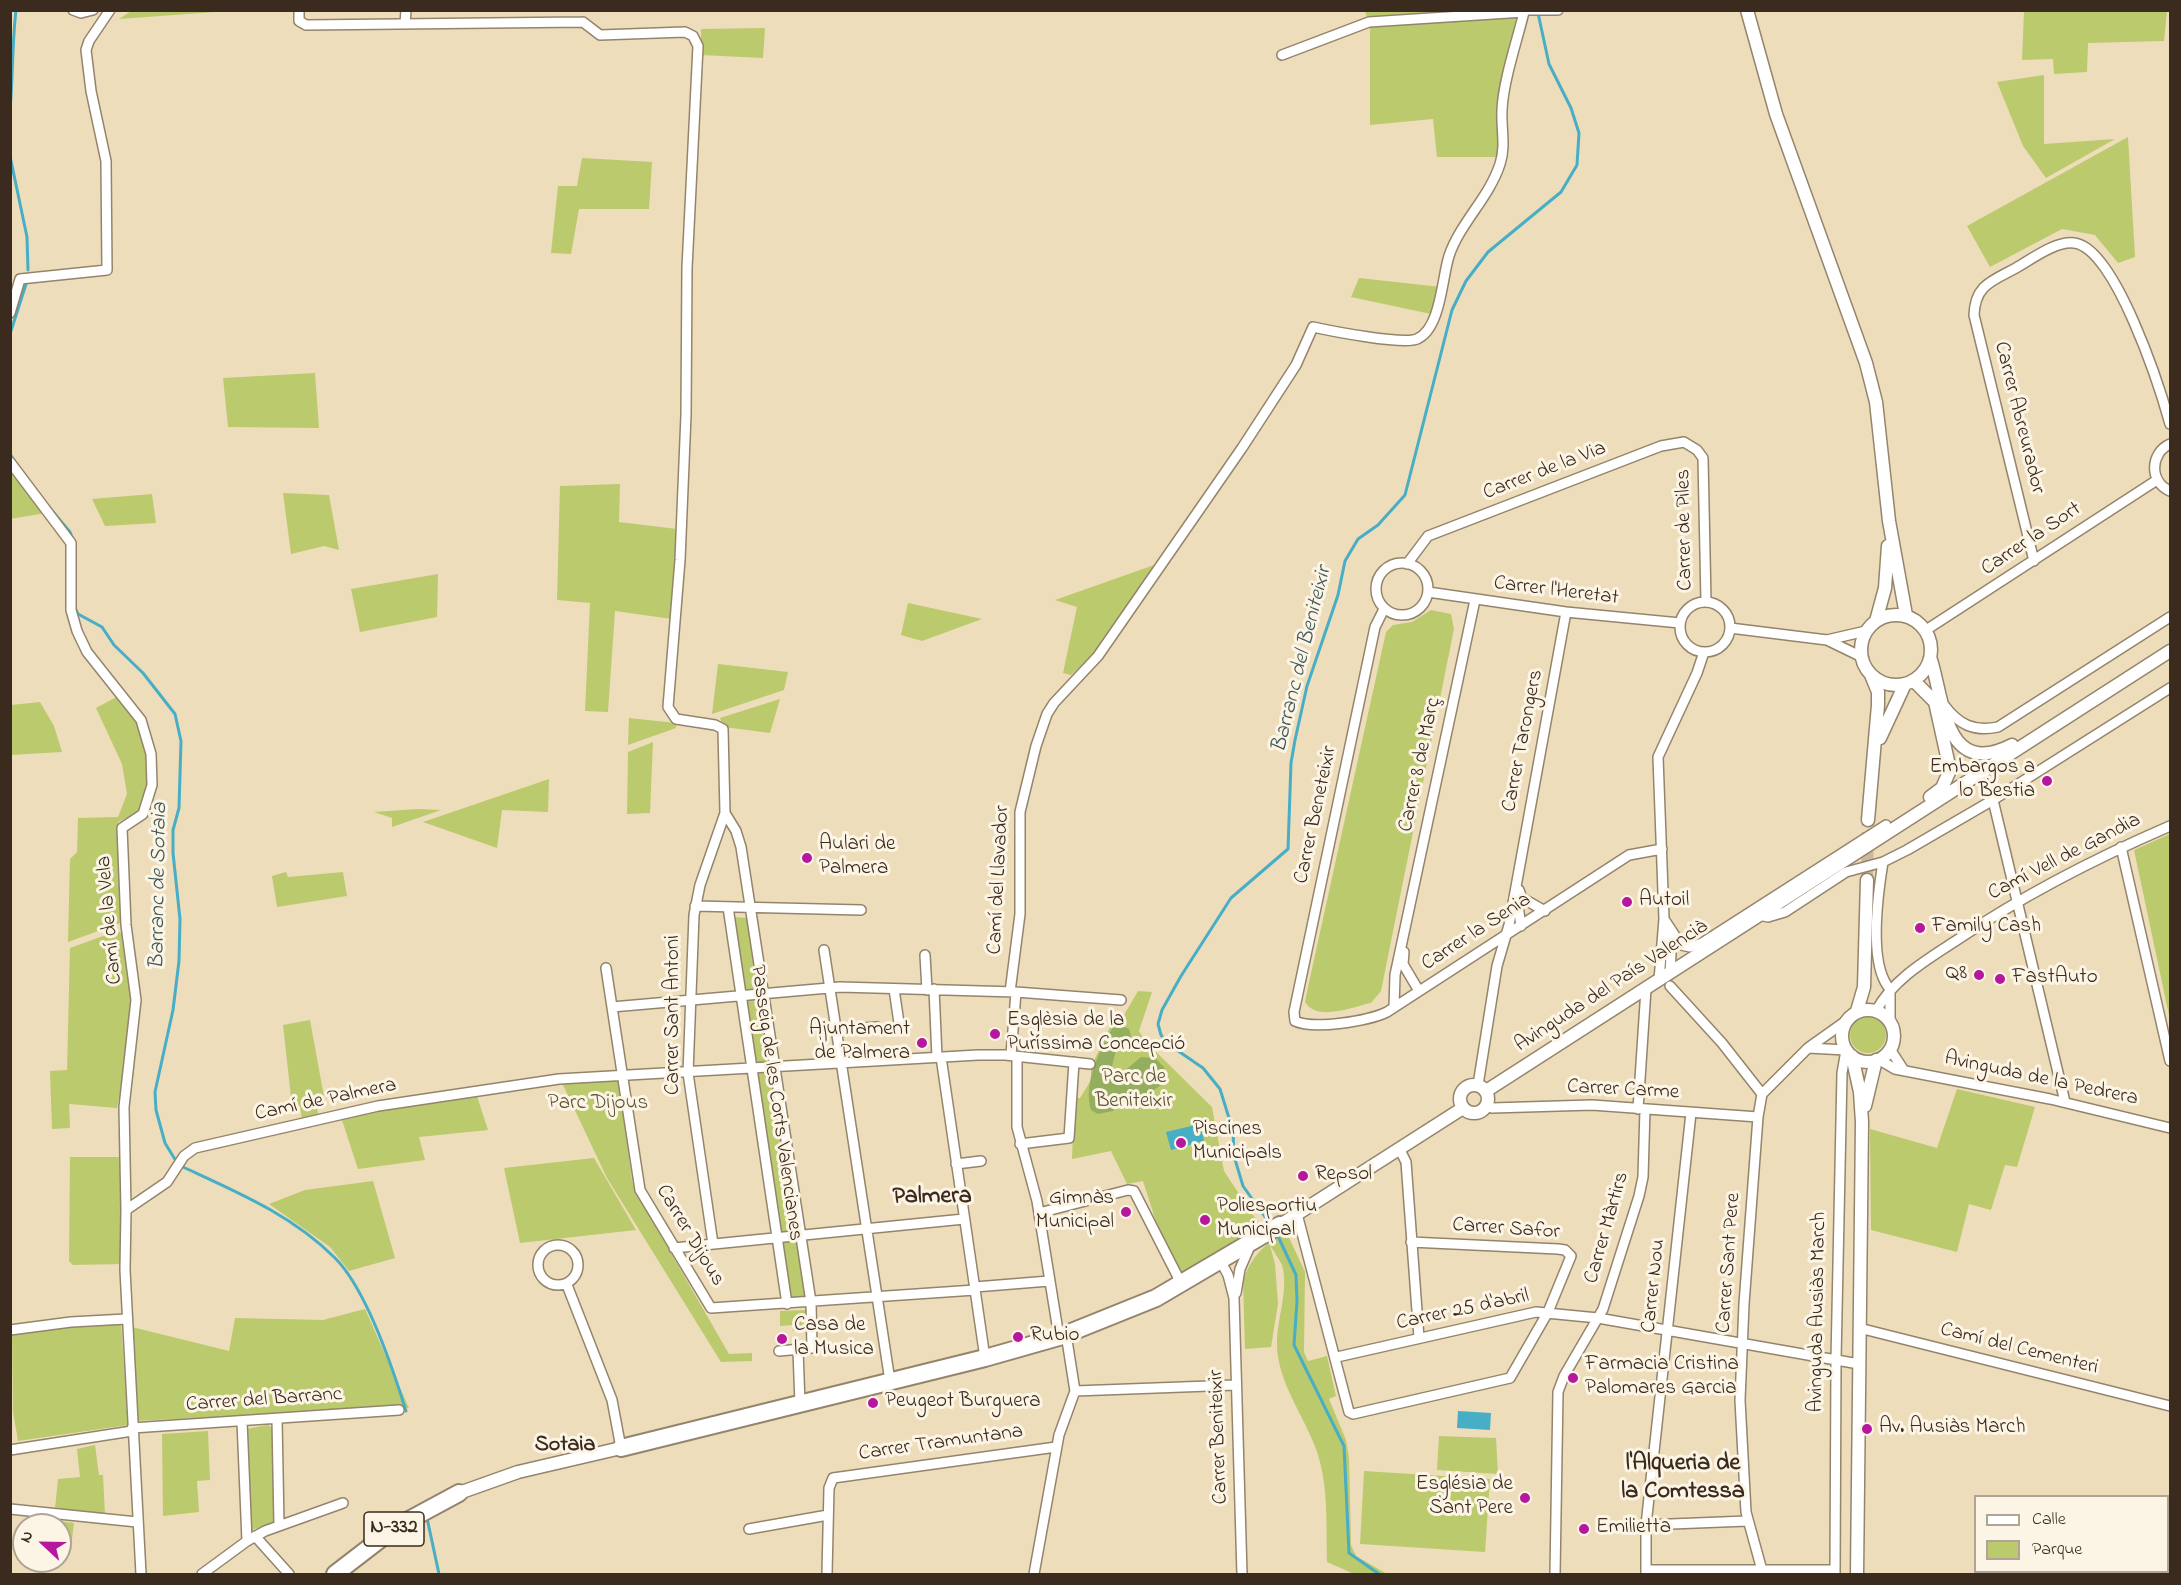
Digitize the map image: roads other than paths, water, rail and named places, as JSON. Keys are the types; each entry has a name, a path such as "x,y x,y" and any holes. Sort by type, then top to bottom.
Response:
{"highway":[{"path":"621,1448 985,1358 1062,1335 1118,1314 1182,1285 1280,1225"},
{"name":"N-332","path":"335,1575 396,1527 459,1493"}],"street":[{"path":"73,10 81,13 93,10"},
{"path":"10,313 20,279 107,270 106,160 91,91 86,50 89,41 110,10"},
{"path":"299,10 301,24 584,22 584,10"},
{"path":"405,24 406,10"},
{"path":"1282,55 1369,22 1558,10"},
{"path":"1747,10 1776,114 1840,285 1866,363 1876,402 1889,520 1906,615"},
{"name":"Camí del Llavador","path":"1075,1391 1049,1281 1039,1213 1020,1144 1015,1108 1013,992 1020,914 1020,813 1042,725 1054,703 1098,656 1296,365 1314,327 1339,333 1414,340 1425,333 1442,295 1448,258 1457,237 1500,166 1504,145 1502,109 1526,11"},
{"name":"Carrer Sant Antoni","path":"584,22 600,36 685,32 693,36 698,46 687,268 686,415 680,560 668,706 670,714 676,719 715,724 723,729 725,813 695,906 688,1073 713,1244"},
{"name":"Carrer Abreurador","path":"2034,561 1974,315 1974,305 1984,286 2058,245 2073,242 2089,248 2118,289 2136,327 2149,357 2170,424"},
{"name":"Carrer de la Via","path":"1407,564 1428,536 1661,446 1684,442 1703,458"},
{"path":"2170,444 2164,447 2156,459 2154,468 2157,480 2170,491"},
{"name":"Carrer de Piles","path":"1703,458 1706,602"},
{"name":"Camí de la Vela","path":"10,462 71,543 71,610 77,631 87,652 141,720 151,754 152,785 147,808 141,816 122,828 126,925 136,1000 124,1107 126,1319 141,1575"},
{"name":"Carrer la Sort","path":"1926,630 2157,480"},
{"path":"1876,621 1885,588 1889,520"},
{"path":"1407,564 1414,566 1425,577 1428,592 1421,607 1407,615 1391,614 1384,609 1376,596 1377,581 1385,568 1407,564"},
{"name":"Carrer l'Heretat","path":"1428,592 1566,612 1680,623"},
{"name":"Carrer 8 de Març","path":"1394,1007 1395,975 1474,600"},
{"path":"1706,602 1720,607 1729,620 1730,628 1722,645 1704,652 1689,645 1683,639 1680,623 1690,607 1706,602"},
{"name":"Carrer Beneteixir","path":"1303,1025 1295,1021 1294,1012 1375,627 1384,609"},
{"name":"Carrer Tarongers","path":"1482,1088 1497,966 1509,925 1566,612"},
{"path":"1868,820 1873,756 1878,705 1878,692 1862,657 1861,644 1866,631 1876,621 1890,615 1906,615 1926,630 1932,645 1930,660 1924,672 1910,682 1887,720 1873,756"},
{"path":"1942,703 1966,726 1985,729 1998,727 2170,618"},
{"path":"1730,628 1827,640 1862,657"},
{"path":"1827,640 1866,631"},
{"path":"1930,660 1948,728 1957,742 1972,751 1990,753 2026,738 2112,683 2130,678 2170,651"},
{"path":"1704,652 1697,673 1658,757 1664,919 1671,953 1666,980 1722,1043 1762,1094 1808,1048 1857,1011 1864,987 1867,880"},
{"path":"1871,675 1887,684 1910,682 1935,702 1950,770 1942,788 1885,831"},
{"name":"Avinguda del País Valencià","path":"1664,919 1681,945 1695,946 2130,678"},
{"name":"Avinguda del País Valencià","path":"1759,915 1768,917 1785,912 1846,872 1883,862 1993,800 2170,688"},
{"path":"1993,800 2065,1102"},
{"name":"Passeig de les Corts Valencianes","path":"725,813 739,839 811,1302 812,1348 798,1350"},
{"name":"Camí Vell de Gandia","path":"1876,1011 1890,989 1937,953 2017,900 2121,847 2170,826"},
{"name":"Avinguda del País Valencià","path":"1482,1088 1646,989 1666,980 1759,915 1856,854 1885,831"},
{"path":"2121,847 2170,1061"},
{"name":"Carrer la Senia","path":"1303,1025 1379,1016 1504,938 1629,855 1662,849"},
{"path":"1841,854 1856,854"},
{"path":"1808,1048 1849,1053 1863,1061 1877,1060 1890,1049 1894,1035 1890,1022 1890,989 1883,980 1878,960 1880,882 1883,862"},
{"path":"1517,876 1522,898 1545,911"},
{"name":"Carrer Tarongers","path":"1517,876 1517,904 1521,926"},
{"path":"695,906 861,910"},
{"name":"Passeig de les Corts Valencianes","path":"728,907 788,1304"},
{"name":"Carrer 8 de Març","path":"1404,938 1404,963 1419,991"},
{"path":"824,950 890,1381"},
{"path":"925,955 985,1358"},
{"name":"Carrer Dijous","path":"606,968 640,1190 711,1308 788,1304"},
{"path":"612,1007 830,987 1013,992 1121,1000"},
{"path":"1864,987 1876,1011 1890,1022"},
{"path":"894,989 899,1023"},
{"path":"1642,1109 1646,989"},
{"path":"1857,1011 1876,1011"},
{"path":"1846,1021 1841,1036 1849,1053 1860,1092 1862,1122 1857,1575"},
{"path":"836,1030 877,1027"},
{"path":"1890,1049 1903,1069"},
{"name":"Avinguda Ausiàs March","path":"1835,1572 1836,1360 1842,1073 1849,1053"},
{"name":"Camí de Palmera","path":"126,1210 167,1182 184,1156 195,1148 378,1106 559,1079 939,1057 1014,1056 1090,1064"},
{"path":"1862,1122 1877,1060"},
{"name":"Avinguda de la Pedrera","path":"1877,1060 1889,1067 2065,1102 2169,1127"},
{"path":"1020,1144 1069,1138 1074,1062"},
{"path":"1469,1085 1482,1088 1486,1106 1474,1113 1463,1108 1460,1100 1461,1092 1469,1085"},
{"name":"Carrer Sant Pere","path":"1762,1094 1758,1117 1740,1400 1747,1521 1762,1572"},
{"name":"Carrer Carme","path":"1486,1106 1492,1108 1569,1105 1758,1117"},
{"path":"1280,1225 1463,1108"},
{"name":"Carrer Màrtirs","path":"1555,1575 1558,1392 1564,1376 1606,1300 1641,1188 1642,1109"},
{"name":"Carrer Nou","path":"1646,1572 1646,1525 1691,1113"},
{"path":"2169,1127 2170,1116"},
{"path":"1399,1148 1406,1161 1419,1338"},
{"path":"956,1164 981,1161"},
{"path":"1039,1213 1128,1190 1134,1191 1182,1285"},
{"path":"1297,1214 1337,1357 1350,1413 1510,1378 1548,1312"},
{"path":"674,1248 964,1219"},
{"name":"Carrer Beniteixir","path":"1242,1575 1234,1298 1238,1276 1256,1241"},
{"name":"Carrer Safor","path":"1412,1242 1565,1250 1570,1256 1563,1281 1548,1312"},
{"path":"565,1246 575,1254 577,1272 567,1285 552,1285 539,1273 539,1259 548,1248 565,1246"},
{"name":"Carrer Beniteixir","path":"1226,1259 1236,1264 1238,1276"},
{"name":"Carrer Beniteixir","path":"1226,1259 1234,1298"},
{"path":"788,1304 878,1298 1049,1281"},
{"path":"459,1493 518,1472 621,1448 612,1400 567,1285"},
{"name":"Carrer 25 d'abril","path":"1337,1357 1536,1312 1548,1312 1598,1318 1859,1364"},
{"path":"10,1330 71,1322 126,1319"},
{"name":"Camí del Cementeri","path":"1859,1328 2170,1406"},
{"path":"779,1352 798,1350 800,1404"},
{"path":"1034,1575 1056,1446 1075,1391 1236,1385"},
{"name":"Carrer del Barranc","path":"10,1450 132,1429 399,1410"},
{"path":"277,1419 279,1525"},
{"path":"242,1421 251,1538 289,1575"},
{"name":"Carrer Tramuntana","path":"828,1515 831,1480 1056,1446"},
{"path":"202,1575 251,1538 279,1525 343,1503"},
{"path":"10,1509 137,1522"},
{"path":"749,1529 828,1515 827,1575"},
{"path":"1646,1525 1747,1521"},
{"path":"1646,1572 1835,1572"}],"water":[{"path":"1200,1124 1204,1141 1171,1150 1166,1132"},
{"path":"1458,1411 1491,1413 1490,1430 1457,1428"}],"waterway":[{"name":"Barranc de Sotaia","path":"10,110 16,10"},
{"name":"Barranc del Beniteixir","path":"1270,1224 1243,1186 1234,1156 1233,1131 1220,1089 1203,1068 1168,1044 1161,1035 1158,1024 1162,1010 1181,976 1231,898 1288,849 1291,763 1295,740 1307,686 1338,595 1345,561 1358,539 1378,525 1405,495 1452,310 1466,281 1488,252 1561,192 1577,165 1579,133 1571,108 1549,64 1538,13"},
{"name":"Barranc de Sotaia","path":"10,156 27,237 28,270"},
{"name":"Barranc de Sotaia","path":"10,334 27,281"},
{"name":"Barranc de Sotaia","path":"10,454 14,460"},
{"name":"Barranc de Sotaia","path":"48,506 70,532 74,542"},
{"name":"Barranc de Sotaia","path":"75,608 78,614 102,627 114,645 143,673 175,714 181,741 179,808 173,830 173,853 180,919 179,961 173,1010 155,1092 156,1110 165,1143 176,1161"},
{"name":"Barranc de Sotaia","path":"183,1167 243,1195 282,1217 301,1229 335,1258 368,1309 386,1352 406,1411"},
{"name":"Barranc del Beniteixir","path":"1277,1234 1296,1275 1294,1345 1344,1446 1349,1553 1379,1574"},
{"name":"Barranc de Sotaia","path":"427,1518 439,1574"}],"tunnel":[{"path":"1867,880 1868,820"}],"place":[{"name":"Embargos a lo Bestia","path":"2047,781"},
{"name":"Aulari de Palmera","path":"807,858"},
{"name":"Autoil","path":"1627,902"},
{"name":"Family Cash","path":"1920,928"},
{"name":"Q8","path":"1979,975"},
{"name":"FastAuto","path":"2000,979"},
{"name":"Esglèsia de la Puríssima Concepció","path":"995,1034"},
{"name":"Ajuntament de Palmera","path":"922,1043"},
{"name":"Piscines Municipals","path":"1181,1143"},
{"name":"Repsol","path":"1303,1176"},
{"name":"Gimnàs Municipal","path":"1126,1212"},
{"name":"Poliesportiu Municipal","path":"1205,1220"},
{"name":"Rubio","path":"1018,1337"},
{"name":"Casa de la Musica","path":"782,1339"},
{"name":"Farmacia Cristina Palomares Garcia","path":"1573,1378"},
{"name":"Peugeot Burguera","path":"873,1403"},
{"name":"Av. Ausiàs March","path":"1867,1429"},
{"name":"Església de Sant Pere","path":"1525,1498"},
{"name":"Emilietta","path":"1584,1529"}],"district":[{"name":"Palmera","path":"932,1198"},
{"name":"Sotaia","path":"565,1446"},
{"name":"l'Alqueria de la Comtessa","path":"1683,1479"}],"park label":[{"name":"Parc de Beniteixir","path":"1134,1091"},
{"name":"Parc Dijous","path":"598,1105"}]}
